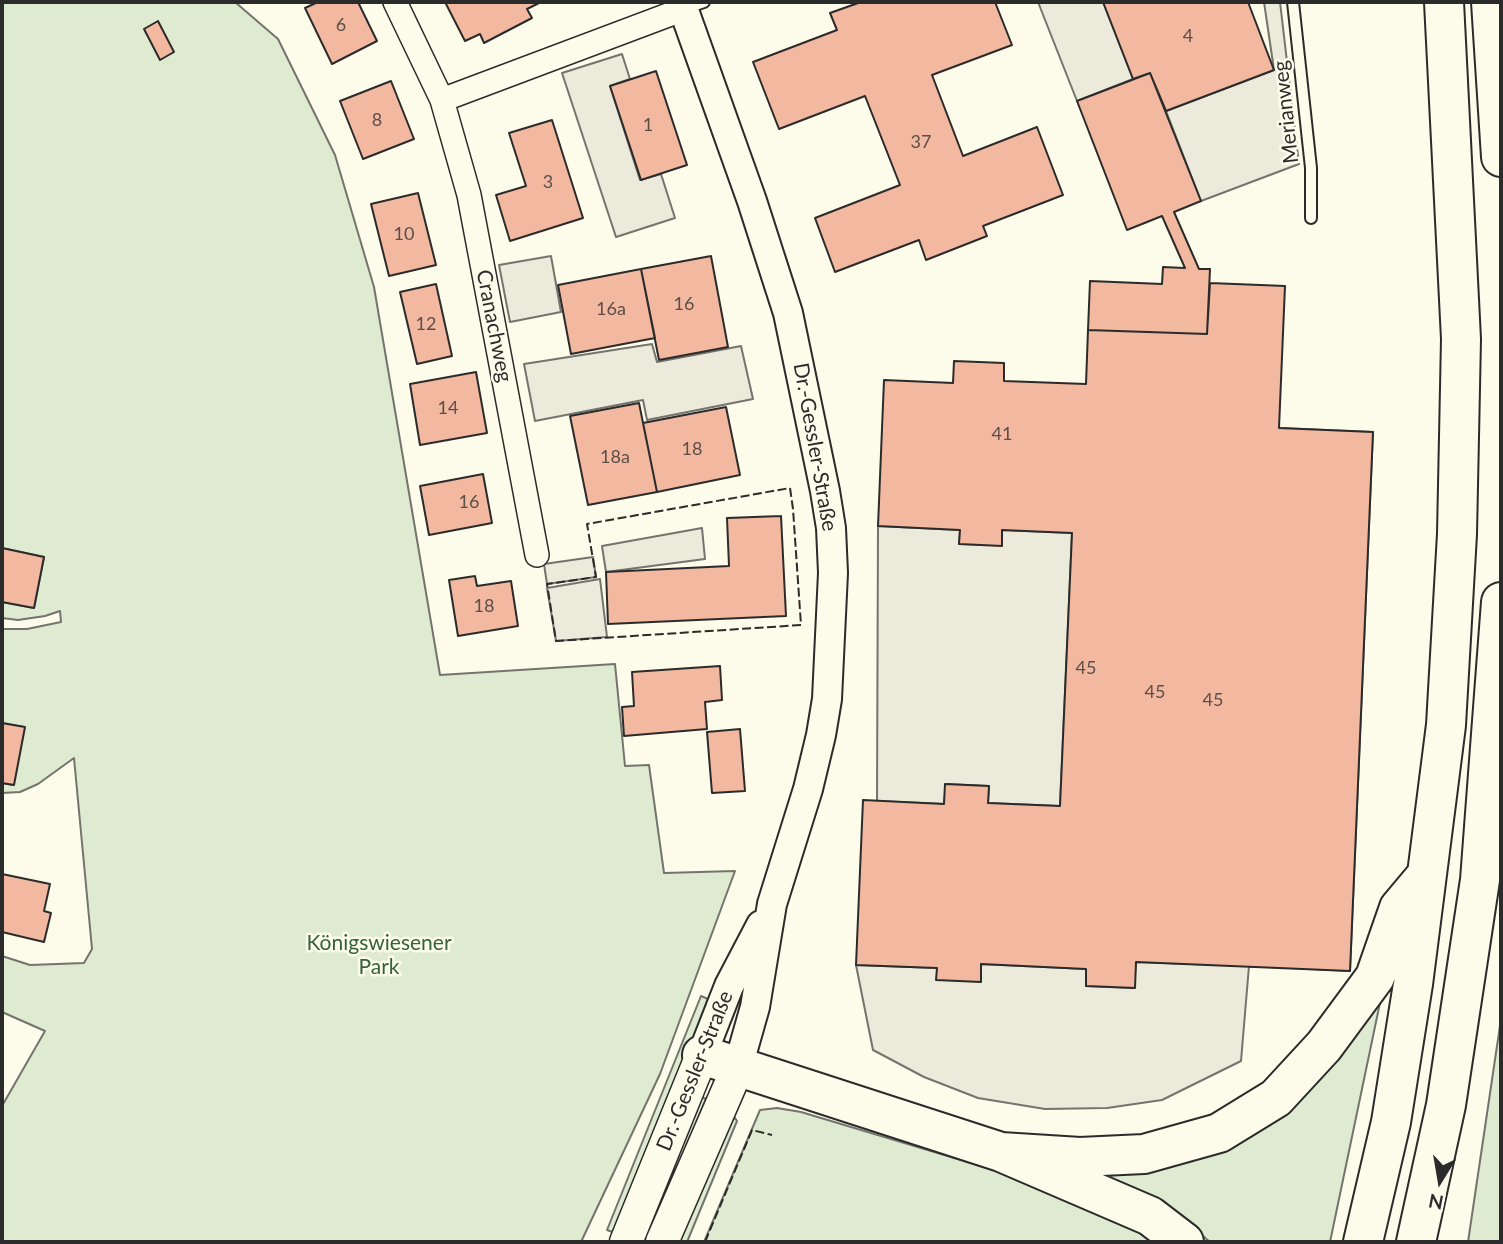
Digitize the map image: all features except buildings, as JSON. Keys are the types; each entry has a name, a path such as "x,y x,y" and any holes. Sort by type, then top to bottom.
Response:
{"highway":[{"path":"1363,1242 1391,1122 1429,872 1447,698 1457,534 1460,367 1444,2"},
{"path":"1492,2 1501,157"},
{"path":"1416,1242 1446,1105 1480,880 1501,602"},
{"path":"1001,1152 1080,1157 1144,1154 1219,1133 1276,1098 1324,1046 1375,977 1399,908 1429,872"},
{"path":"702,1055 1001,1152 1150,1216 1184,1242"},
{"path":"1440,1242 1457,1150 1446,1105"}],"main road":[{"name":"Dr.-Gessler-Straße","path":"626,1242 702,1055"},
{"name":"Dr.-Gessler-Straße","path":"662,1242 738,1067"}],"street":[{"name":"Cranachweg","path":"395,2 442,100 469,195 537,555"},
{"path":"442,100 690,4"},
{"name":"Dr.-Gessler-Straße","path":"690,4 788,313 831,528 833,573 827,699 808,789 772,904 755,1007 738,1067"},
{"name":"Dr.-Gessler-Straße","path":"702,1055 729,986 772,904"}],"lane":[{"name":"Merianweg","path":"1293,2 1311,168 1311,218"}],"green space":[{"name":"Königswiesener Park","path":"2,2 235,2 278,39 335,155 374,287 440,675 615,664 625,766 649,765 664,873 735,871 660,1074 581,1242 2,1242 2,1106 45,1031 2,1012 2,956 30,965 84,963 92,949 74,758 38,784 20,792 2,793 2,783 13,785 24,727 2,723 2,629 27,629 61,622 60,611 18,620 2,618 2,602 34,608 44,557 2,548"},
{"path":"701,996 708,999 677,1082 615,1233 607,1230"},
{"path":"1381,998 1330,1242 1210,1242 1197,1231 1091,1172 1176,1161"},
{"path":"1501,1019 1501,1242 1468,1242"},
{"path":"702,1097 706,1099 688,1144 646,1242 641,1242"},
{"path":"777,1108 801,1112 1091,1199 1168,1242 704,1242 760,1110"},
{"path":"735,1118 737,1121 687,1242 676,1242 728,1124"}],"shaded area":[{"path":"1038,2 1103,2 1133,79 1077,101"},
{"path":"1264,2 1280,2 1299,164 1201,201 1166,111 1274,70"},
{"path":"622,54 630,79 610,86 640,180 661,174 675,218 616,237 562,73"},
{"path":"551,256 561,312 510,322 499,265"},
{"path":"652,344 657,362 741,346 753,399 647,420 643,400 535,421 524,364"},
{"path":"1279,428 1373,432 1350,971 1249,966"},
{"path":"878,526 960,530 959,544 1002,545 1002,530 1072,533 1060,806 988,803 989,786 946,784 944,804 877,801"},
{"path":"702,528 705,559 606,572 602,546"},
{"path":"593,557 596,577 547,584 544,564"},
{"path":"600,579 607,637 556,641 547,588"},
{"path":"1136,962 1249,966 1241,1061 1162,1100 1107,1108 1045,1109 978,1098 924,1077 873,1050 856,965 937,968 981,981 981,964 1086,969 1086,986 1134,988"}],"fence":[{"path":"790,488 801,625 556,641 547,584 596,577 587,524 790,488"},
{"path":"705,1242 752,1130 772,1135"}]}
